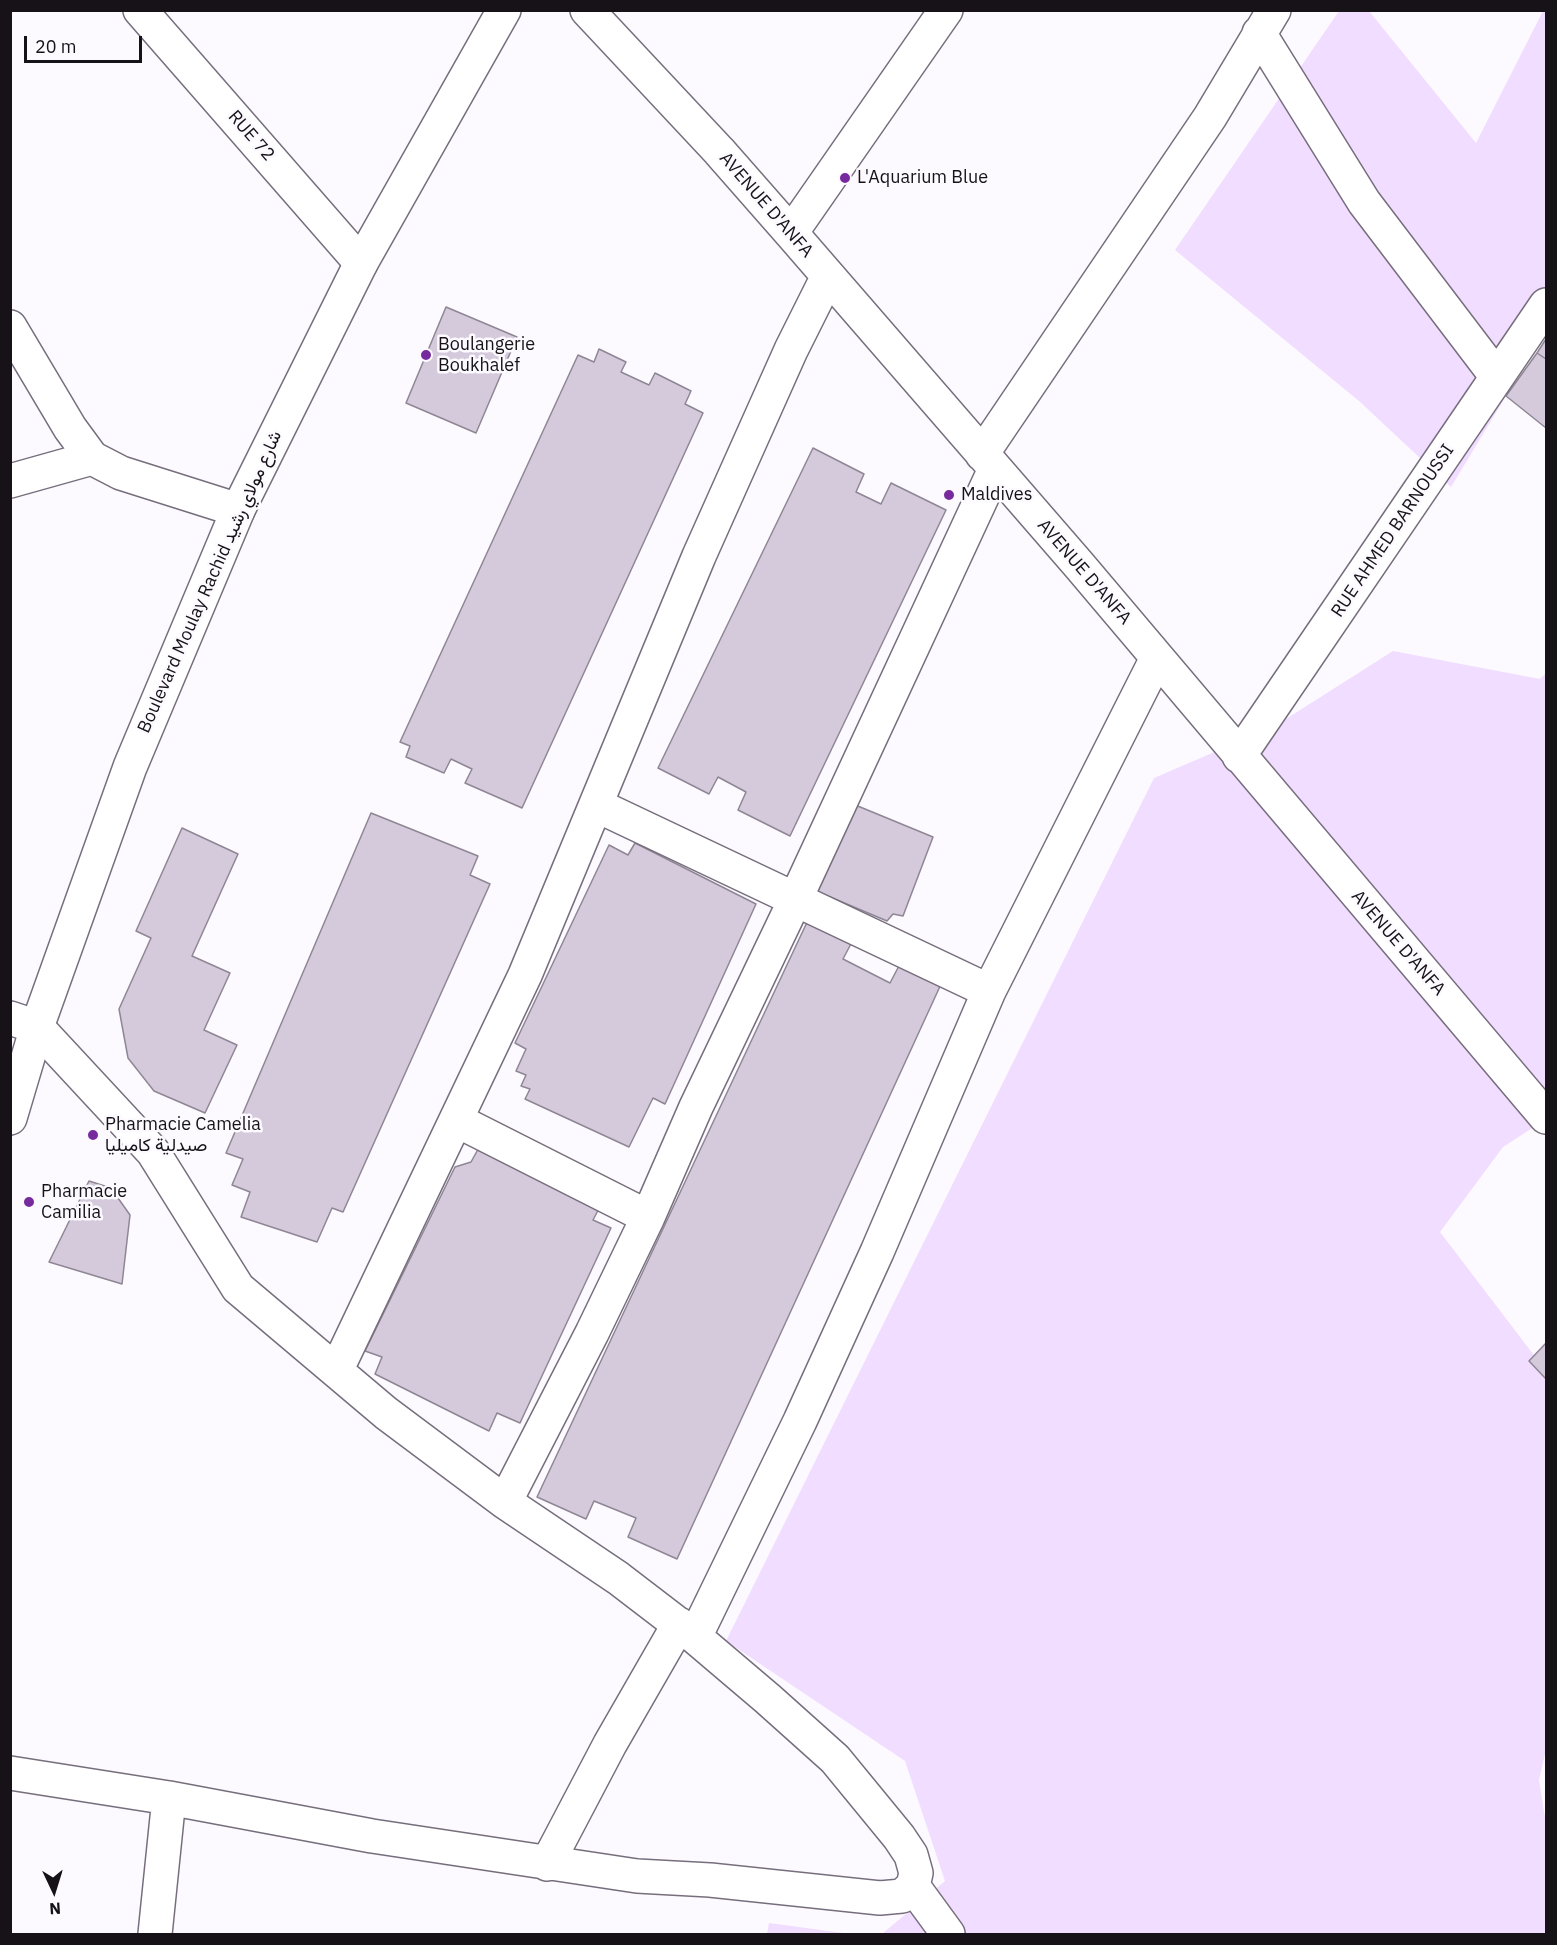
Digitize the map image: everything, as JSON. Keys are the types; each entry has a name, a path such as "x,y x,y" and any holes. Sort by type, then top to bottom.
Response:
{"street":[{"name":"RUE 72","path":"140,10 361,262"},
{"name":"Boulevard Moulay Rachid شارع مولاي رشيد","path":"10,1118 24,1023 238,510 361,262 504,10"},
{"name":"AVENUE D'ANFA","path":"587,10 791,232 1157,658 1546,1117"},
{"path":"791,232 946,10"},
{"path":"1266,22 1364,202 1497,377"},
{"path":"505,1502 592,1334 648,1217 696,1107 796,898 989,462 1210,117 1266,22"},
{"path":"338,1369 458,1121 525,975 699,556 791,350 828,276"},
{"name":"RUE AHMED BARNOUSSI","path":"1239,756 1546,305"},
{"path":"10,327 70,428 92,458 121,473 238,510"},
{"path":"10,481 92,458"},
{"path":"548,1864 610,1744 687,1630 800,1421 877,1252 989,991 1157,658"},
{"path":"596,806 686,850 796,898 989,991"},
{"path":"10,1773 169,1798 372,1836 637,1876 710,1880 880,1898 902,1896 913,1886 916,1873 911,1855 835,1759 687,1630 618,1578 505,1502 386,1413 338,1369 238,1288 153,1152 24,1023"},
{"path":"458,1121 648,1217"},
{"path":"155,1935 169,1798"},
{"path":"913,1886 948,1935"}],"shaded area":[{"path":"1339,11 1369,11 1476,143 1543,11 1546,11 1546,330 1451,487 1359,401 1175,250"},
{"path":"1393,651 1540,679 1546,673 1546,1119 1503,1147 1440,1232 1546,1371 1546,1750 1539,1780 1546,1824 1546,1934 882,1934 945,1881 905,1761 726,1641 1154,778 1275,726"},
{"path":"769,1923 851,1934 767,1934"}],"building":[{"path":"446,307 517,337 476,433 406,403"},
{"path":"1546,339 1546,359 1537,353"},
{"path":"599,349 626,362 621,372 649,385 655,373 691,391 685,404 703,413 522,808 465,783 472,769 451,759 444,773 406,757 410,746 400,742 578,355 594,362"},
{"path":"1537,353 1546,359 1546,428 1506,396"},
{"path":"813,448 864,474 856,492 881,504 891,483 946,510 790,836 738,810 746,792 718,777 709,794 658,768"},
{"path":"848,802 933,837 903,916 893,914 887,921 816,891"},
{"path":"371,813 478,856 470,875 490,884 343,1212 332,1208 317,1242 241,1217 250,1192 232,1185 243,1159 226,1153"},
{"path":"182,828 238,854 192,956 230,973 204,1030 237,1045 205,1113 154,1091 128,1058 119,1009 151,938 136,931"},
{"path":"635,843 756,904 665,1104 653,1098 629,1147 525,1099 530,1089 521,1086 526,1075 516,1071 526,1049 515,1043 609,845 628,855"},
{"path":"809,918 853,940 843,959 890,983 901,962 942,982 677,1559 628,1537 636,1518 594,1501 586,1519 537,1497"},
{"path":"482,1142 603,1201 593,1220 611,1228 520,1423 497,1413 489,1431 375,1374 382,1357 365,1351 455,1167 471,1162"},
{"path":"89,1181 111,1188 130,1215 122,1284 49,1262"},
{"path":"1546,1343 1546,1379 1529,1361"}],"place":[{"name":"L'Aquarium Blue","path":"845,178"},
{"name":"Boulangerie Boukhalef","path":"426,355"},
{"name":"Maldives","path":"949,495"},
{"name":"Pharmacie Camelia صيدلية كاميليا","path":"93,1135"},
{"name":"Pharmacie Camilia","path":"29,1202"}]}
